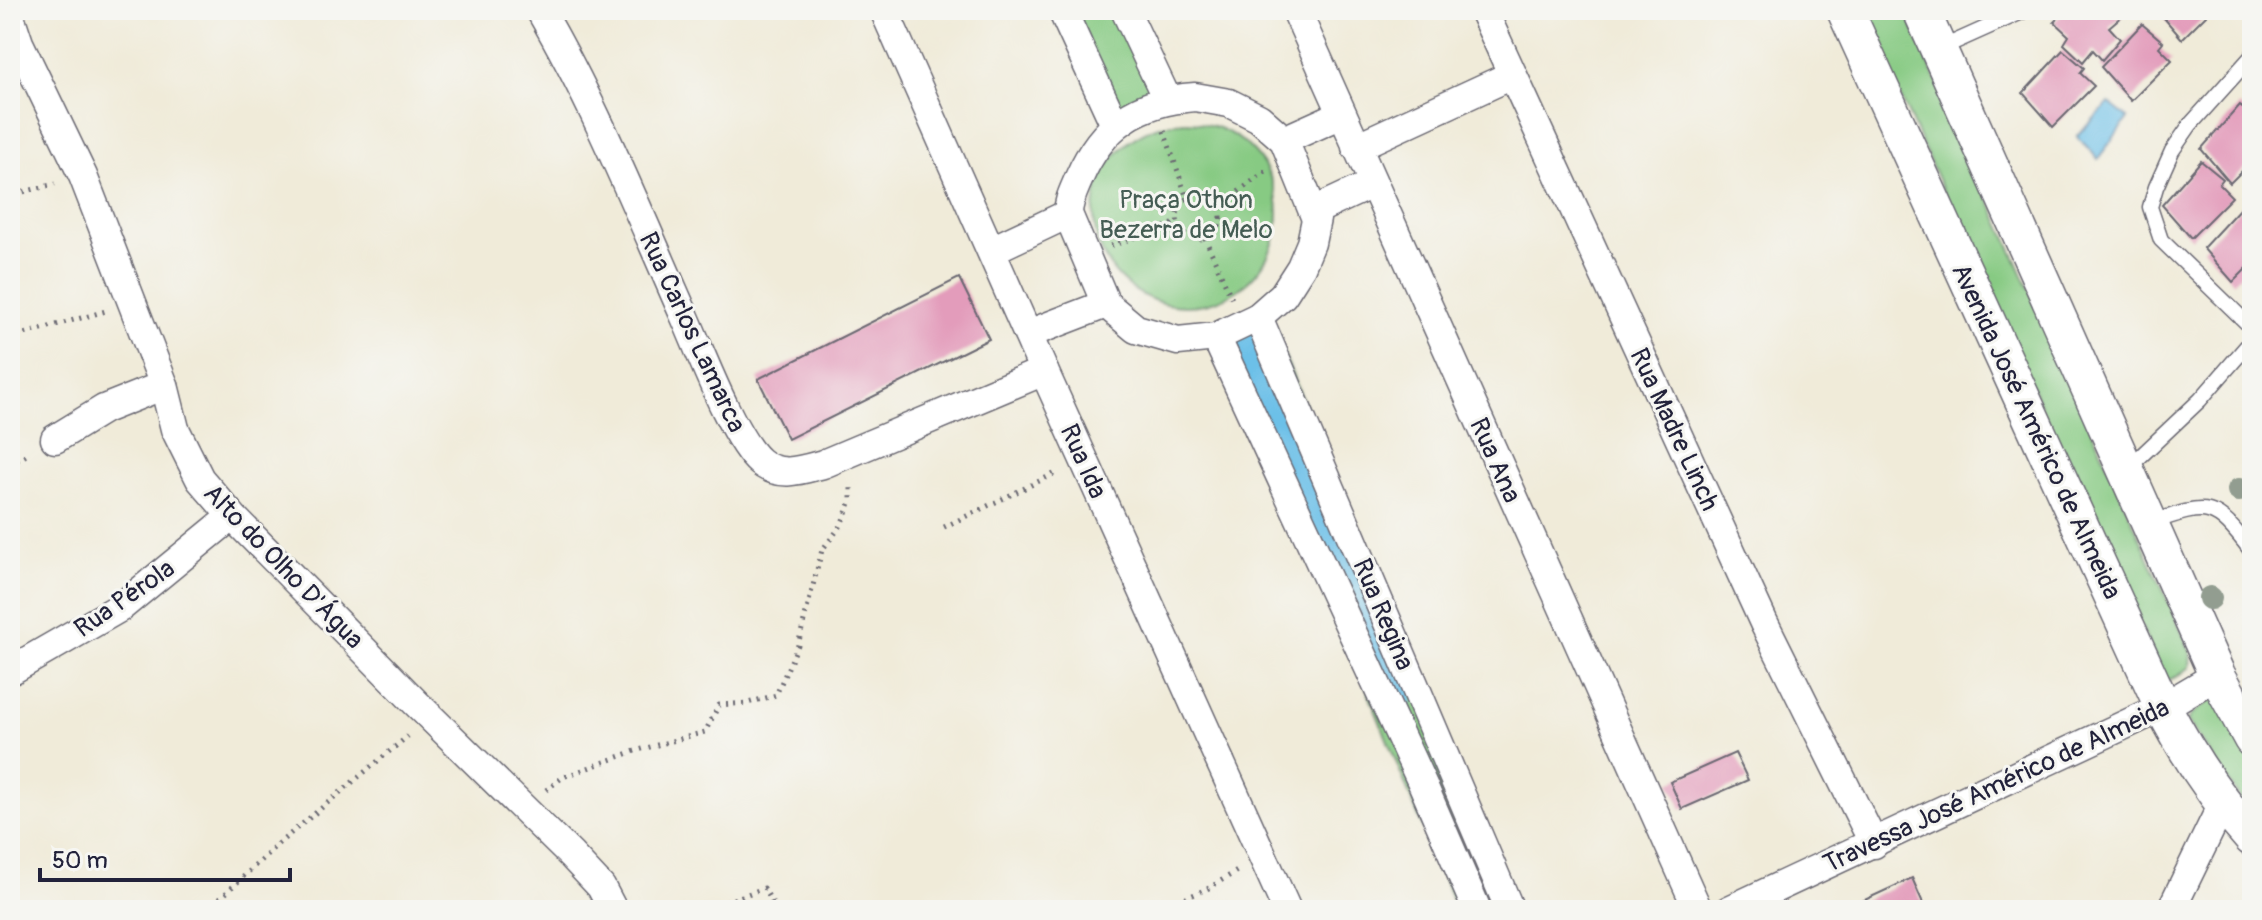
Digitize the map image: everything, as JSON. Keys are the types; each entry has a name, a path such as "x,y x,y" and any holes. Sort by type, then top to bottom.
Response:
{"street":[{"name":"Rua Carlos Lamarca","path":"540,10 594,110 712,379 745,444 759,461 776,472 798,471 1044,371"},
{"name":"Rua Ida","path":"884,10 1287,910"},
{"path":"1062,10 1115,125"},
{"path":"1125,10 1163,109"},
{"name":"Rua Ana","path":"1296,10 1698,910"},
{"name":"Rua Madre Linch","path":"1483,10 1764,623 1874,844"},
{"name":"Avenida José Américo de Almeida","path":"1845,10 2163,707 2187,753 2222,805 2252,838"},
{"path":"1921,10 2217,675 2252,739"},
{"name":"Alto do Olho D'Água","path":"10,16 17,54 83,176 164,385 175,429 200,479 232,516 430,717 571,855 601,887 613,910"},
{"path":"1356,147 1512,75"},
{"path":"1195,97 1229,103 1259,118 1284,140 1316,219 1301,267 1283,295 1246,311 1216,337 1178,341 1136,329 1106,304 1068,214 1068,203 1089,154 1115,125 1137,110 1163,109 1195,97"},
{"path":"1284,140 1342,114"},
{"path":"1314,211 1372,184"},
{"path":"992,250 1068,214"},
{"path":"1028,334 1106,304"},
{"name":"Rua Regina","path":"1246,311 1510,910"},
{"name":"Rua Regina","path":"1216,337 1423,785 1477,910"},
{"path":"55,439 104,409 164,385"},
{"name":"Rua Pérola","path":"10,671 121,607 232,516"},
{"name":"Travessa José Américo de Almeida","path":"1729,910 2163,707 2217,675"},
{"path":"2171,910 2222,805"}],"lane":[{"path":"1939,49 2026,10"},
{"path":"2252,56 2190,125 2172,151 2150,207 2161,240 2252,328"},
{"path":"2126,470 2200,400 2252,340"},
{"path":"2149,523 2196,508 2209,509 2232,525 2252,552"}],"path":[{"path":"1163,109 1187,198"},
{"path":"1219,206 1273,166"},
{"path":"10,199 15,194 83,176"},
{"path":"1202,194 1209,196 1219,206 1220,223 1217,229 1205,238 1191,238 1185,234 1178,222 1178,208 1187,198 1202,194"},
{"path":"1107,248 1178,222"},
{"path":"1205,238 1246,311"},
{"path":"10,338 134,304"},
{"path":"523,808 563,777 635,751 705,732 719,705 748,703 776,695 798,645 822,550 840,527 851,501 852,451"},
{"path":"944,527 1084,460"},
{"path":"208,910 278,844 430,717"},
{"path":"1177,910 1179,901 1209,888 1262,856"},
{"path":"703,910 764,888 774,906 797,910"}],"green space":[{"path":"1064,10 1116,10 1160,102 1117,123"},
{"path":"1861,10 1905,10 2191,653 2190,667 2178,676 2166,681"},
{"name":"Praça Othon Bezerra de Melo","path":"1186,122 1221,129 1251,149 1271,179 1278,214 1271,249 1251,279 1221,299 1186,306 1151,299 1121,279 1101,249 1094,214 1101,179 1121,149 1151,129"},
{"path":"1267,313 1512,910 1456,910 1224,335"},
{"path":"2210,701 2217,701 2252,756 2252,816 2188,721 2192,714"}],"water":[{"path":"2109,103 2128,118 2098,159 2077,136"}],"building":[{"path":"2066,10 2129,10 2109,27 2120,39 2102,60 2093,50 2083,62 2064,44 2069,36 2054,22"},
{"path":"2157,10 2211,10 2182,39"},
{"path":"2142,24 2163,42 2159,47 2172,60 2131,101 2101,67"},
{"path":"2063,50 2084,68 2080,73 2094,86 2053,127 2023,93"},
{"path":"2240,105 2252,116 2252,161 2230,183 2201,149"},
{"path":"2201,161 2223,179 2219,184 2232,197 2191,238 2162,205"},
{"path":"2243,205 2252,213 2252,263 2233,282 2203,248"},
{"path":"959,278 989,339 788,439 758,379"},
{"path":"1735,753 1748,780 1682,809 1670,782"},
{"path":"1912,878 1923,903 1907,910 1843,910"}],"waterway":[{"path":"1247,345 1396,696"}]}
